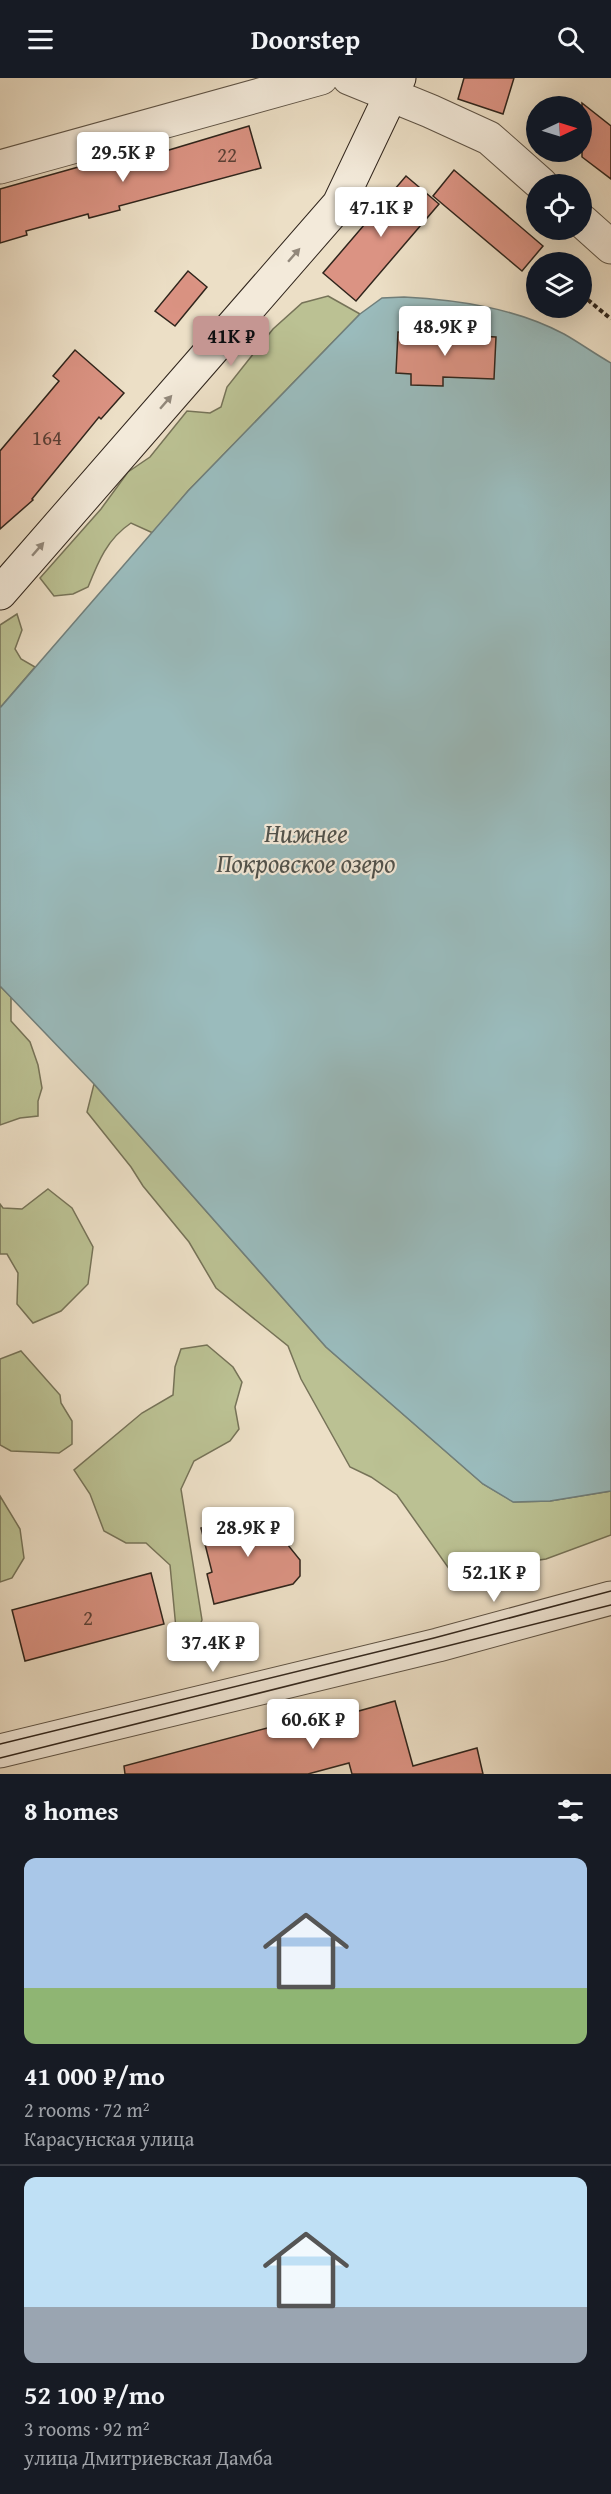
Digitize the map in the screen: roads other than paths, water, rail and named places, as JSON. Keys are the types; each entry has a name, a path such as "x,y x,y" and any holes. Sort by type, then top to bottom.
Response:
{"street":[{"path":"0,167 321,78"},
{"path":"349,78 395,87 489,138 530,174"},
{"path":"0,593 339,204 395,87"},
{"path":"592,230 611,247"},
{"path":"0,1751 438,1645 611,1598"}],"water":[{"name":"Нижнее Покровское озеро","path":"382,298 445,300 506,312 564,334 611,363 611,1491 550,1501 513,1502 483,1484 326,1347 94,1084 0,986 0,708 188,491 360,314"}],"tram line":[{"path":"0,1744 434,1638 611,1591"},
{"path":"0,1758 611,1605"}]}
